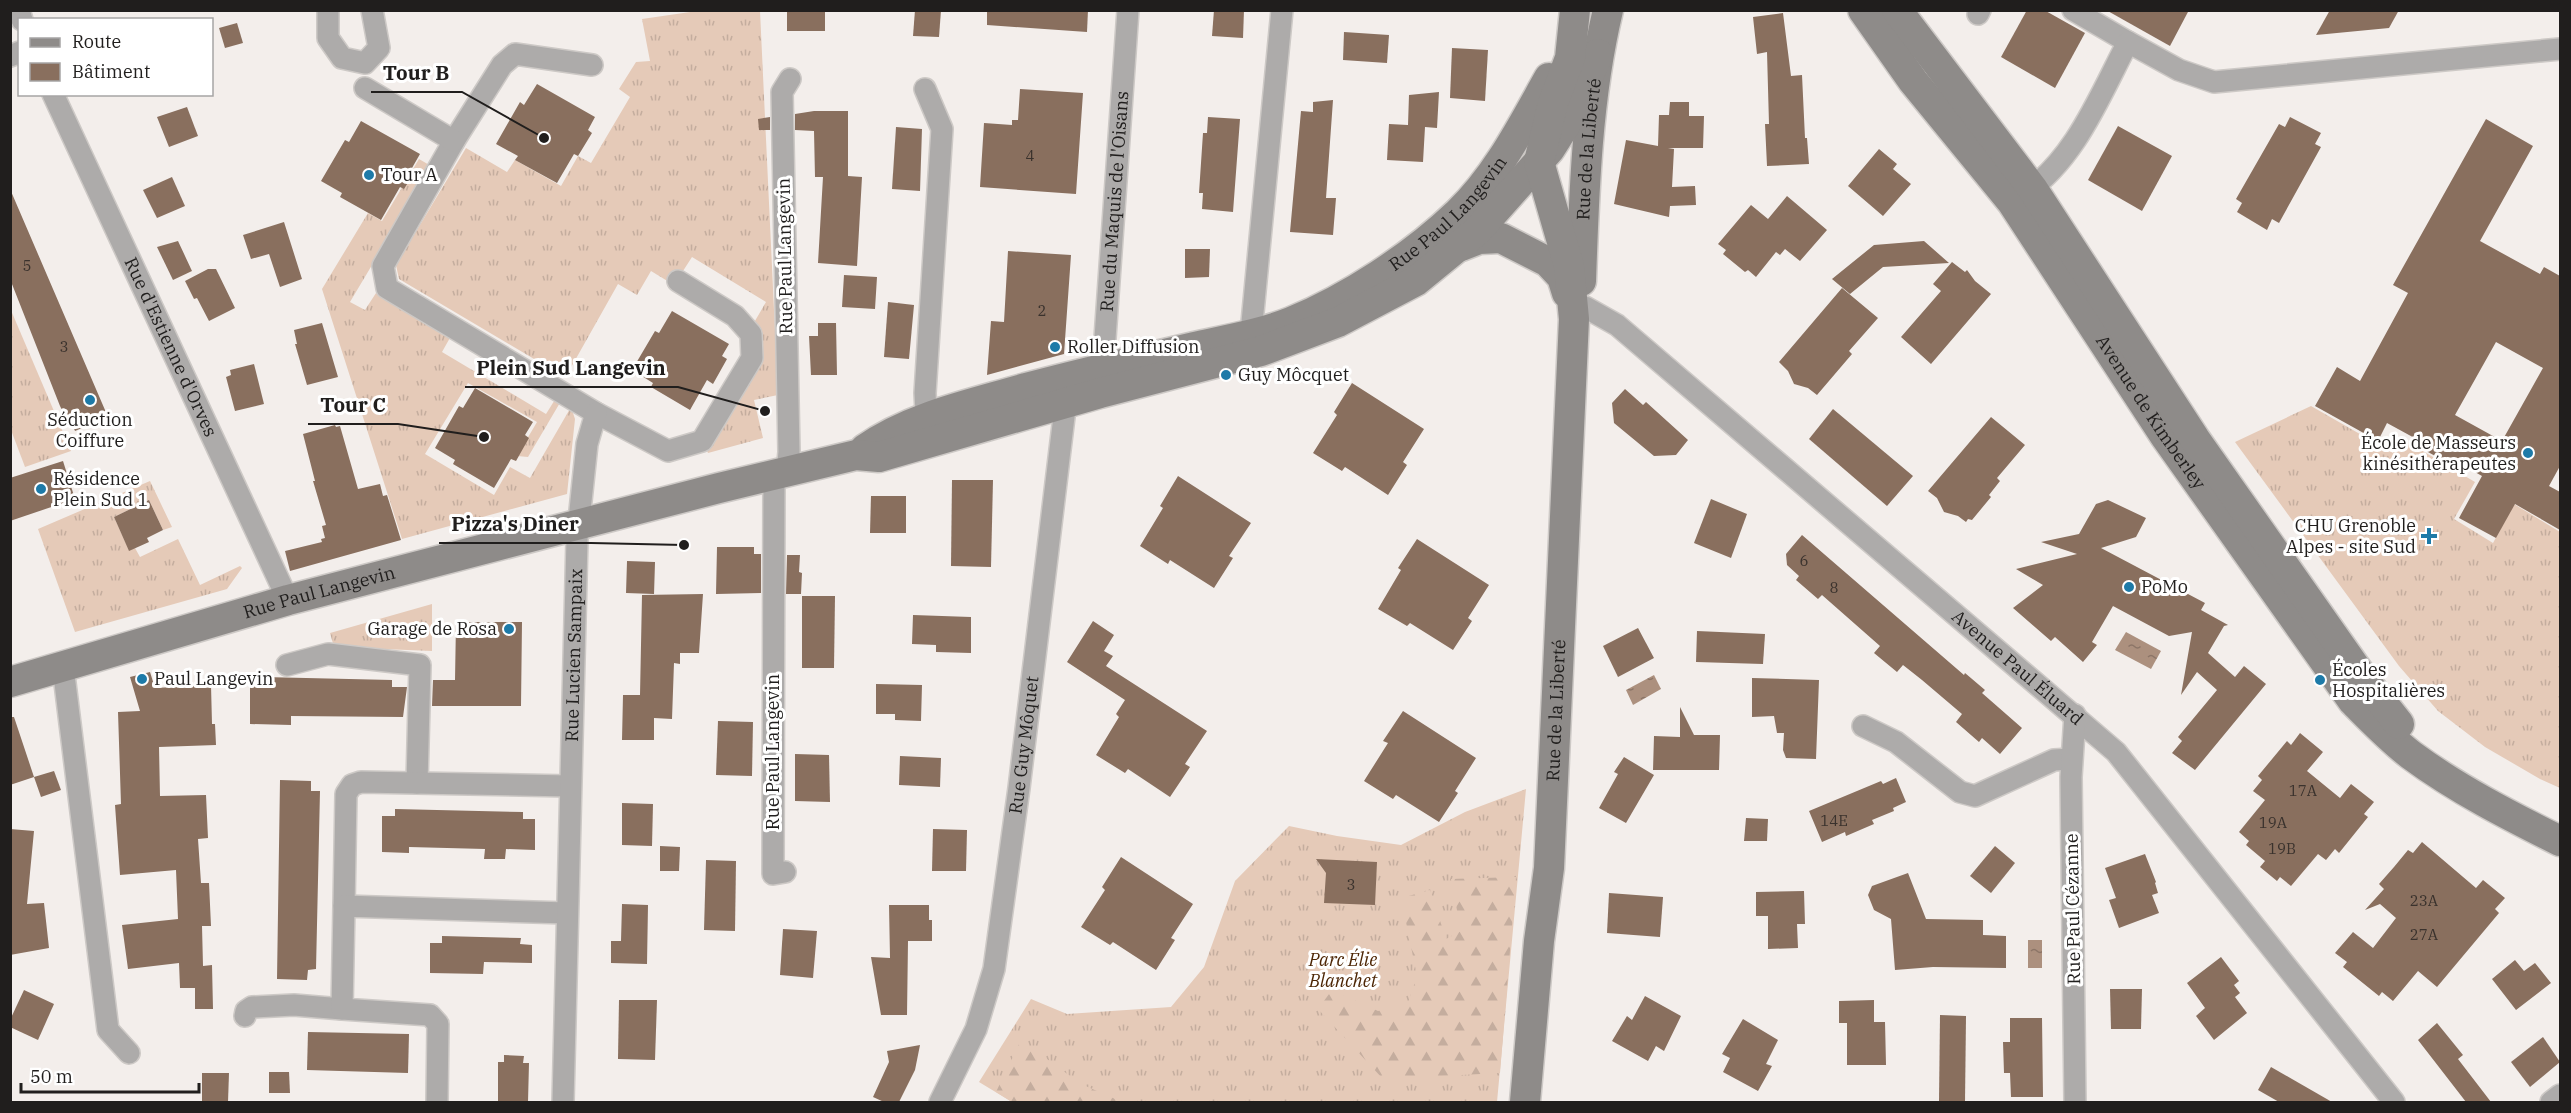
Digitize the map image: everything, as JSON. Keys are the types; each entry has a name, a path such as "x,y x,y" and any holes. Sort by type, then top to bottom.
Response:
{"street":[{"path":"328,10 328,38 342,58 365,63 379,48 372,10"},
{"name":"Rue du Maquis de l'Oisans","path":"1102,380 1128,10"},
{"path":"1256,342 1282,10"},
{"path":"1598,54 1608,10"},
{"name":"Avenue de Kimberley","path":"1863,10 1913,81 2022,195"},
{"name":"Avenue de Kimberley","path":"1897,10 2022,195 2170,443 2353,701 2382,732 2412,756 2463,788 2560,841"},
{"path":"2073,10 2179,70 2214,82 2560,49"},
{"name":"Rue Paul Langevin","path":"1256,342 1379,277 1459,212 1520,130 1554,69 1574,15"},
{"name":"Rue de la Liberté","path":"1574,15 1570,58 1553,103 1539,162 1569,266 1575,310"},
{"path":"2022,195 2052,171 2070,148 2128,42"},
{"name":"Rue Paul Langevin","path":"592,65 515,54 502,65 454,141 383,266 387,288 596,413 668,451 702,441 752,358 751,334 735,316 678,281"},
{"name":"Rue Paul Langevin","path":"10,682 288,600 578,524 856,455 879,439 927,431 1102,380 1338,322 1416,282 1477,231 1539,162 1571,116 1598,54"},
{"name":"Rue de la Liberté","path":"1525,1102 1539,941 1549,868 1575,310 1598,54"},
{"name":"Rue Paul Langevin","path":"784,872 773,874 780,473 789,453 782,92 790,79"},
{"path":"364,88 454,141"},
{"path":"925,89 942,129 925,393 927,431"},
{"name":"Rue d'Estienne d'Orves","path":"54,96 288,600"},
{"name":"Rue de la Liberté","path":"1485,180 1507,164 1522,160 1551,163 1573,180 1579,198 1582,245"},
{"name":"Rue de la Liberté","path":"1455,249 1479,239 1501,238 1523,248 1548,262 1562,277 1575,310"},
{"name":"Avenue Paul Éluard","path":"1575,310 1617,325 2116,752 2394,1102"},
{"name":"Rue Guy Môquet","path":"940,1102 976,1029 994,969 1067,390"},
{"path":"578,524 587,444 596,413"},
{"name":"Rue Lucien Sampaix","path":"563,1102 569,786 578,524"},
{"path":"287,665 328,654 420,665 417,783"},
{"path":"63,668 108,1030 129,1053"},
{"name":"Rue Paul Cézanne","path":"2075,715 2071,759 2075,1102"},
{"path":"1863,726 1896,742 1960,792 1975,796 2054,760 2071,759"},
{"path":"342,1009 346,794 352,786 361,782 569,786"},
{"path":"344,906 567,913"},
{"path":"245,1016 246,1011 252,1007 294,1005 430,1016 438,1024 437,1102"},
{"path":"2551,1102 2560,1095"}],"green space":[{"path":"697,11 760,11 778,395 754,400 763,438 708,453 704,444 757,360 752,326 766,302 692,257 674,285 651,271 637,295 618,284 569,371 556,372 399,279 396,265 466,148 507,172 515,160 561,186 578,156 591,163 630,97 619,89 636,62 650,61 642,19"},
{"path":"419,159 431,166 350,302 365,310 376,293 451,336 442,352 546,414 556,398 561,401 528,457 517,456 537,422 468,383 425,454 494,495 510,467 530,478 571,407 575,419 567,494 402,539 322,289 368,213 382,221"},
{"path":"10,308 71,451 25,467 11,430"},
{"path":"2311,406 2393,453 2401,438 2475,482 2454,519 2493,543 2514,504 2560,532 2560,788 2485,747 2438,711 2399,666 2235,442"},
{"path":"150,481 172,527 163,530 149,500 114,517 129,550 135,548 140,557 178,539 200,585 240,566 242,568 227,589 75,632 38,529"},
{"path":"432,604 432,651 334,647 330,633"},
{"name":"Parc Élie Blanchet","path":"1526,789 1497,1102 1012,1102 979,1082 1031,999 1067,1014 1171,1007 1204,967 1235,881 1289,826 1337,836 1401,845 1465,812"},
{"path":"1516,877 1500,1073 1383,1079 1318,1009 1332,990 1378,1011 1408,1003 1417,976 1406,922 1405,897 1430,890 1446,939 1461,931 1451,879"},
{"path":"1021,1040 1081,1084 1122,1102 1012,1102 996,1092"}],"water":[{"path":"2126,632 2161,651 2151,669 2115,650"},
{"path":"1654,675 1661,689 1633,705 1626,690"},
{"path":"2028,940 2042,940 2042,968 2028,968"}],"building":[{"path":"787,10 825,10 825,31 787,31"},
{"path":"915,10 941,10 939,37 913,36"},
{"path":"987,10 1088,10 1087,32 987,25"},
{"path":"1214,10 1244,10 1243,38 1212,36"},
{"path":"2027,10 2044,10 2085,33 2055,88 2001,57"},
{"path":"2106,10 2189,10 2170,46"},
{"path":"2330,10 2399,10 2389,28 2316,35"},
{"path":"1783,13 1791,76 1802,75 1805,138 1807,138 1809,164 1767,166 1765,124 1769,124 1767,52 1757,54 1753,17"},
{"path":"237,23 243,43 225,48 219,28"},
{"path":"1344,32 1389,35 1387,63 1343,60"},
{"path":"1452,48 1488,50 1485,101 1450,98"},
{"path":"537,84 595,117 588,130 592,133 578,156 574,154 557,183 515,160 518,156 496,144 520,102 524,105"},
{"path":"1020,89 1083,93 1076,194 980,187 984,123 1012,125 1012,120 1018,120"},
{"path":"1439,92 1437,128 1425,127 1423,162 1387,160 1389,124 1408,125 1409,95"},
{"path":"1333,100 1326,198 1336,198 1333,235 1290,232 1301,111 1313,112 1313,102"},
{"path":"1670,102 1689,102 1689,116 1704,116 1703,148 1668,148 1674,149 1672,187 1695,186 1696,205 1670,206 1669,217 1614,204 1626,140 1658,146 1659,115 1669,115"},
{"path":"187,107 198,136 169,147 157,117"},
{"path":"814,111 848,111 848,176 862,177 857,266 818,263 823,177 815,177 814,131 795,130 795,114"},
{"path":"770,117 770,130 759,130 758,119"},
{"path":"1208,117 1240,119 1233,212 1202,209 1203,193 1199,193 1203,133 1207,133"},
{"path":"2290,117 2321,133 2315,144 2321,147 2279,223 2272,219 2267,230 2237,212 2242,203 2236,199 2279,124 2285,127"},
{"path":"2486,119 2533,146 2480,241 2540,274 2544,267 2560,276 2560,466 2549,486 2560,492 2560,530 2515,504 2496,538 2459,518 2482,476 2450,458 2448,463 2417,446 2420,441 2387,423 2378,441 2315,406 2337,367 2360,381 2408,293 2393,285","holes":["2496,342 2543,368 2502,441 2455,415"]},
{"name":"Tour A","path":"361,121 420,154 412,168 416,170 404,189 400,187 381,220 340,197 342,193 321,181 345,140 349,142"},
{"path":"2118,126 2172,156 2142,211 2088,180"},
{"path":"896,127 922,129 920,191 892,189"},
{"path":"1879,149 1897,164 1893,169 1911,184 1883,216 1848,186"},
{"path":"172,177 185,206 157,218 143,190"},
{"path":"10,189 108,417 75,431 68,414 65,416 60,406 10,279"},
{"path":"1787,196 1827,230 1800,261 1785,249 1780,255 1776,252 1756,277 1748,270 1745,272 1723,254 1726,250 1718,244 1751,205 1768,219"},
{"path":"284,222 302,279 280,287 269,254 251,259 243,235"},
{"path":"178,241 192,271 173,280 157,247"},
{"path":"1924,241 1949,263 1883,267 1850,294 1832,279 1874,245"},
{"path":"1185,249 1210,249 1209,277 1185,278"},
{"path":"1008,251 1071,255 1064,354 987,375 991,321 1004,322"},
{"path":"1952,262 1965,272 1967,270 1975,281 1991,294 1931,364 1901,337 1941,291 1933,284"},
{"path":"208,269 216,269 235,308 209,321 185,281"},
{"path":"844,275 877,277 875,309 842,307"},
{"path":"1842,288 1878,318 1849,351 1852,354 1817,395 1808,388 1794,384 1788,371 1779,362"},
{"path":"888,302 914,305 909,359 884,357"},
{"path":"672,311 729,344 722,356 727,359 713,384 707,380 690,410 651,387 653,383 632,370 655,331 659,333"},
{"path":"322,323 338,377 307,385 295,344 297,344 294,330"},
{"path":"818,323 836,323 837,375 811,375 809,336 818,336"},
{"path":"254,364 264,404 235,411 226,377 231,375 230,370"},
{"path":"1352,383 1424,429 1403,462 1407,465 1388,495 1345,467 1342,471 1313,453 1337,415 1334,412"},
{"path":"475,388 533,422 525,435 529,438 516,461 511,459 494,488 453,464 455,460 435,448 459,406 463,408"},
{"path":"1625,389 1643,405 1646,402 1688,440 1676,455 1654,456 1614,423 1612,403"},
{"path":"1833,409 1913,476 1887,506 1809,439"},
{"path":"1991,417 2025,445 1997,478 2000,481 1989,495 1991,497 1972,520 1968,519 1966,522 1958,516 1944,512 1937,498 1928,491"},
{"path":"335,425 340,426 358,489 380,484 383,496 387,495 401,540 290,571 285,551 322,542 321,539 325,538 322,526 326,525 313,481 315,481 303,434"},
{"name":"Résidence Plein Sud 1","path":"63,461 75,499 10,521 10,478"},
{"path":"1178,476 1251,523 1229,556 1233,558 1214,588 1170,560 1168,564 1140,546 1163,508 1160,506"},
{"path":"952,480 993,480 991,567 951,566"},
{"path":"871,496 906,496 906,533 870,533"},
{"path":"1711,499 1747,514 1731,558 1694,543"},
{"path":"149,500 163,530 147,538 149,542 129,551 114,517"},
{"path":"2108,500 2146,518 2136,537 2101,548 2205,603 2201,610 2228,625 2224,626 2208,653 2235,677 2244,666 2266,684 2195,770 2172,753 2182,741 2178,737 2217,690 2197,672 2181,695 2192,632 2169,636 2113,606 2092,642 2097,645 2083,662 2055,637 2051,641 2013,608 2043,585 2016,569 2077,554 2041,542 2079,534 2096,504"},
{"path":"1802,535 1964,675 1965,673 1985,690 1982,693 2022,728 2000,754 1982,738 1979,742 1956,722 1962,714 1903,665 1897,672 1874,653 1880,646 1822,595 1818,599 1796,580 1799,576 1787,565 1786,554"},
{"path":"1417,539 1489,585 1468,618 1472,621 1453,650 1410,623 1407,626 1378,609 1401,570 1398,568"},
{"path":"717,547 754,547 754,554 761,554 761,593 716,594"},
{"path":"787,555 800,555 801,594 786,594"},
{"path":"627,561 655,562 654,594 626,593"},
{"path":"703,594 699,653 680,653 680,664 674,663 672,719 654,718 654,740 622,740 623,695 640,695 642,595"},
{"path":"802,596 835,596 834,668 802,668"},
{"path":"913,615 971,617 971,653 936,652 936,645 912,644"},
{"path":"1093,621 1114,635 1104,651 1113,656 1106,666 1207,731 1185,764 1190,767 1170,797 1128,769 1125,773 1096,755 1119,717 1116,714 1125,700 1067,662"},
{"path":"456,622 522,622 521,706 432,706 433,680 455,680"},
{"path":"1638,628 1654,658 1618,677 1603,646"},
{"path":"1697,631 1765,634 1763,664 1696,662"},
{"path":"150,672 155,688 211,685 212,724 215,724 216,745 159,747 160,796 206,795 208,838 198,839 201,883 209,883 211,926 202,926 203,966 212,965 213,1009 195,1009 195,988 180,988 179,963 128,969 122,925 178,919 176,870 120,875 115,805 121,804 118,712 140,711 130,677"},
{"path":"263,677 392,680 392,687 407,687 403,717 291,716 291,725 250,724 250,685 262,685"},
{"path":"1752,678 1819,680 1816,759 1786,758 1783,750 1784,733 1777,733 1774,716 1752,717"},
{"path":"876,684 922,685 921,721 895,720 895,714 876,714"},
{"path":"1680,707 1694,735 1720,735 1719,770 1653,770 1654,736 1680,737"},
{"path":"1403,711 1476,758 1455,791 1458,793 1439,822 1396,795 1393,799 1364,781 1388,743 1383,741"},
{"path":"10,717 14,717 34,777 10,785"},
{"path":"718,721 753,722 752,776 716,775"},
{"path":"2300,733 2323,752 2307,771 2340,798 2351,784 2374,802 2364,814 2368,817 2339,853 2335,849 2326,860 2318,854 2291,886 2280,877 2277,881 2260,867 2265,861 2246,845 2249,841 2239,832 2265,800 2253,791 2262,780 2258,776 2287,741 2291,745"},
{"path":"795,754 829,755 830,802 795,801"},
{"path":"900,756 941,758 940,787 899,785"},
{"path":"1624,757 1654,775 1626,823 1599,808 1618,774 1614,772"},
{"path":"54,771 61,790 41,797 34,777"},
{"path":"1896,778 1906,802 1893,808 1894,811 1872,820 1874,824 1846,836 1845,832 1822,842 1809,811 1881,781 1883,784"},
{"path":"280,780 311,781 311,791 320,791 316,969 308,970 307,980 277,979"},
{"path":"622,803 653,804 652,846 622,845"},
{"path":"395,809 523,812 523,819 535,819 535,850 506,849 505,859 484,859 485,849 409,847 409,853 382,852 382,816 395,816"},
{"path":"1746,818 1768,819 1767,841 1744,841"},
{"path":"10,829 34,831 27,904 44,903 49,948 10,955"},
{"path":"933,829 967,830 966,871 932,871"},
{"path":"2422,842 2476,888 2483,880 2505,898 2495,909 2499,913 2437,987 2418,971 2393,1001 2382,992 2379,996 2343,967 2347,962 2335,953 2353,932 2373,948 2396,918 2380,904 2365,910 2384,889 2379,884 2408,850 2413,853"},
{"path":"660,846 680,847 679,871 660,871"},
{"path":"1995,846 2015,863 1991,893 1970,876"},
{"path":"2145,854 2156,882 2158,893 2152,895 2159,913 2119,928 2109,900 2116,898 2105,868"},
{"path":"1121,857 1193,904 1171,938 1175,940 1156,970 1113,942 1110,945 1081,927 1105,890 1102,887"},
{"path":"1316,859 1377,862 1375,905 1324,903 1326,873"},
{"path":"706,860 736,861 735,931 704,930"},
{"path":"1908,873 1926,919 1983,920 1983,935 2006,936 2006,968 1933,967 1895,970 1891,919 1874,910 1868,895 1872,886"},
{"path":"1804,891 1805,924 1797,924 1798,948 1768,949 1768,916 1756,916 1756,892"},
{"path":"1609,893 1663,897 1660,937 1607,933"},
{"path":"622,904 648,905 647,964 611,963 611,941 621,941"},
{"path":"889,905 929,905 929,920 932,920 932,941 908,941 907,1015 881,1015 871,957 890,958"},
{"path":"783,929 817,931 813,978 780,975"},
{"path":"442,936 521,938 520,944 532,945 532,963 484,962 483,974 430,973 430,943 442,943"},
{"path":"2221,957 2239,981 2234,985 2240,993 2235,997 2247,1013 2214,1040 2196,1016 2205,1008 2187,983"},
{"path":"2515,960 2524,971 2535,963 2551,983 2516,1010 2492,979"},
{"path":"2110,989 2142,989 2141,1029 2111,1029"},
{"path":"24,990 54,1004 38,1040 10,1027 10,1020"},
{"path":"1645,996 1681,1016 1664,1051 1656,1046 1648,1061 1612,1041 1627,1016 1632,1020"},
{"path":"619,1000 657,1000 655,1060 618,1059"},
{"path":"1874,1000 1874,1022 1885,1022 1886,1065 1847,1065 1847,1023 1839,1023 1839,1001"},
{"path":"1940,1015 1966,1016 1965,1102 1939,1102"},
{"path":"2010,1018 2042,1018 2043,1097 2011,1097 2010,1073 2004,1073 2003,1042 2010,1042"},
{"path":"1743,1019 1778,1040 1766,1064 1772,1066 1758,1091 1723,1072 1730,1058 1722,1054"},
{"path":"2437,1023 2463,1055 2458,1059 2491,1102 2466,1102 2418,1040"},
{"path":"308,1032 409,1034 408,1073 307,1070"},
{"path":"2543,1037 2560,1062 2530,1087 2511,1062"},
{"path":"920,1045 915,1070 899,1102 884,1102 873,1097 889,1062 887,1051"},
{"path":"504,1055 524,1056 523,1063 529,1063 528,1102 498,1102 498,1062 504,1062"},
{"path":"2271,1067 2332,1102 2279,1102 2258,1090"},
{"path":"269,1072 289,1072 290,1093 269,1093"},
{"path":"202,1073 229,1073 228,1102 202,1102"}],"place":[{"name":"Tour B","path":"544,138"},
{"name":"Tour A","path":"369,175"},
{"name":"Roller Diffusion","path":"1055,347"},
{"name":"Guy Môcquet","path":"1226,375"},
{"name":"Séduction Coiffure","path":"90,400"},
{"name":"Plein Sud Langevin","path":"765,411"},
{"name":"Tour C","path":"484,437"},
{"name":"École de Masseurs kinésithérapeutes","path":"2528,453"},
{"name":"Résidence Plein Sud 1","path":"41,489"},
{"name":"CHU Grenoble Alpes - site Sud","path":"2429,536"},
{"name":"Pizza's Diner","path":"684,545"},
{"name":"PoMo","path":"2129,587"},
{"name":"Garage de Rosa","path":"509,629"},
{"name":"Paul Langevin","path":"142,679"},
{"name":"Écoles Hospitalières","path":"2320,680"}]}
